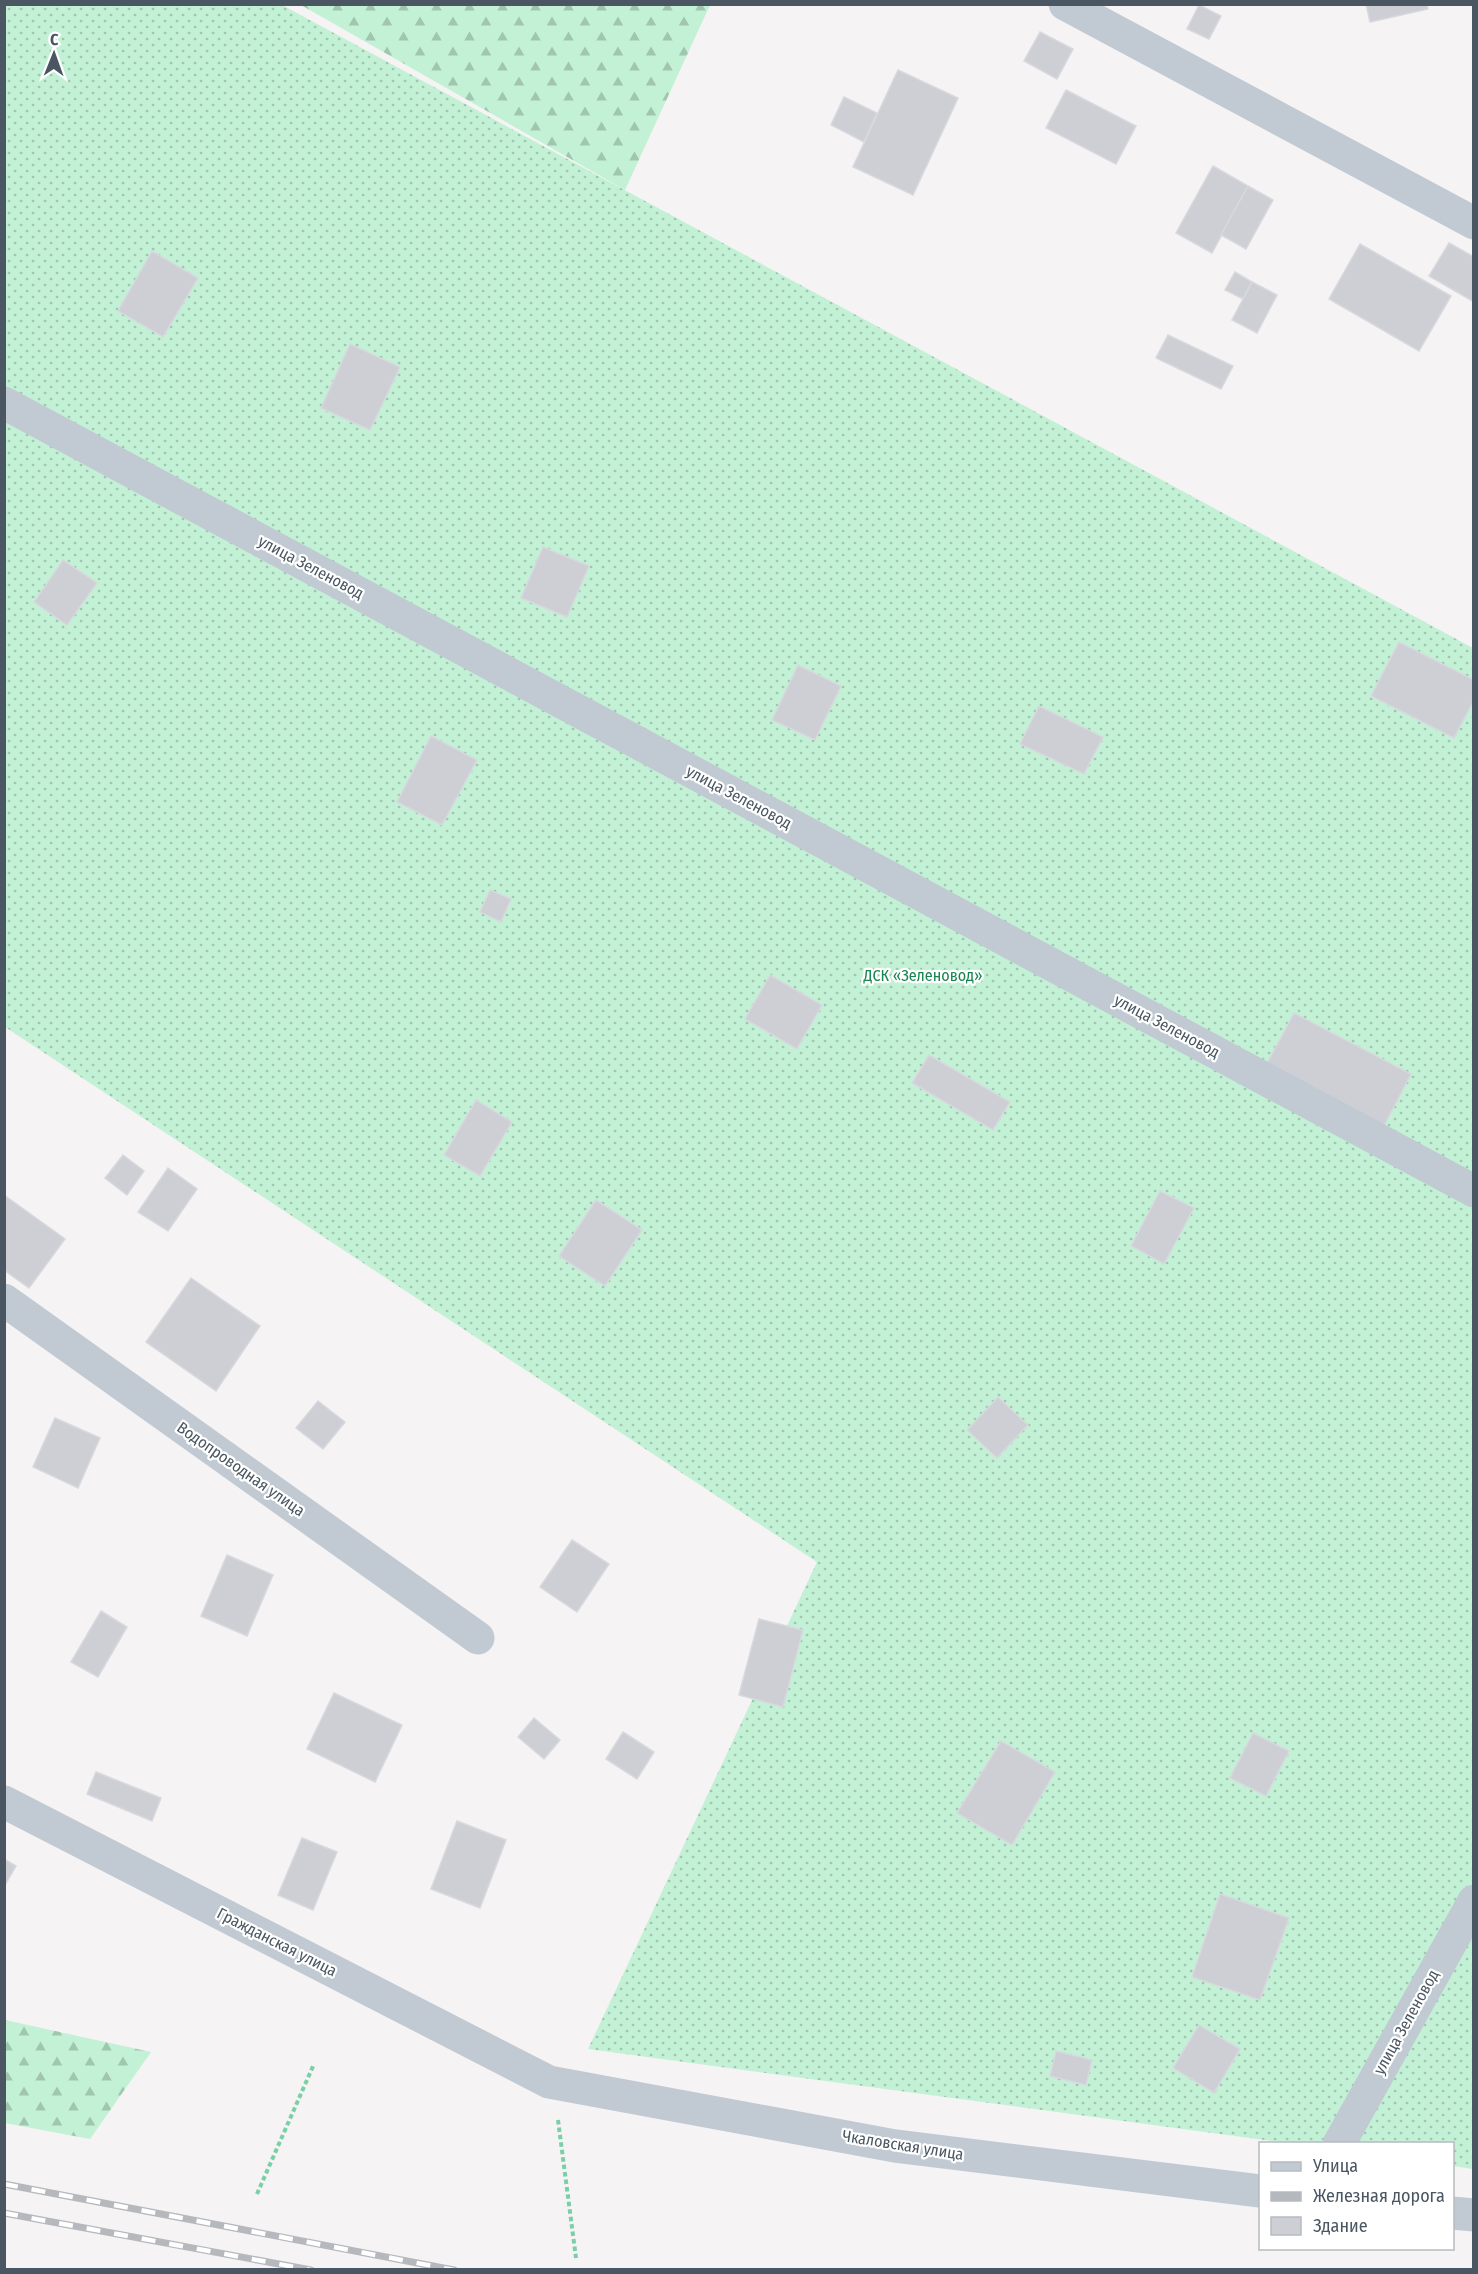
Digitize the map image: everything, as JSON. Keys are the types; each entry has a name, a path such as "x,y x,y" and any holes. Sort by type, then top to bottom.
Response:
{"street":[{"path":"1065,4 1473,223"},
{"name":"улица Зеленовод","path":"4,403 1473,1191"},
{"name":"Водопроводная улица","path":"4,1300 478,1638"},
{"name":"Гражданская улица","path":"4,1802 549,2082"},
{"name":"улица Зеленовод","path":"1340,2142 1473,1901"},
{"name":"Чкаловская улица","path":"549,2082 895,2146 1259,2191"},
{"path":"1454,2213 1473,2215"}],"path":[{"path":"257,2194 314,2064"},
{"path":"549,2082 555,2102 576,2258"}],"green space":[{"name":"ДСК «Зеленовод»","path":"4,5 282,5 1473,648 1473,2169 1454,2166 1454,2142 1280,2142 588,2049 817,1562 5,1027"},
{"path":"301,5 710,5 625,190"},
{"path":"4,2020 151,2052 90,2139 5,2123"}],"building":[{"path":"1366,4 1427,4 1428,9 1370,22"},
{"path":"1199,5 1221,16 1209,39 1187,29"},
{"path":"1040,32 1073,49 1057,79 1024,61"},
{"path":"898,70 958,98 913,195 853,167"},
{"path":"1066,90 1136,126 1116,164 1046,128"},
{"path":"844,97 877,113 864,142 831,125"},
{"path":"1213,166 1248,186 1212,253 1176,233"},
{"path":"1248,186 1273,200 1246,249 1221,235"},
{"path":"1449,243 1474,257 1474,302 1429,276"},
{"path":"1360,244 1451,296 1419,351 1329,299"},
{"path":"152,251 198,278 163,337 118,311"},
{"path":"1235,272 1252,282 1243,299 1225,290"},
{"path":"1252,282 1277,295 1257,333 1232,320"},
{"path":"1168,335 1233,366 1221,389 1156,358"},
{"path":"350,344 400,367 370,430 321,408"},
{"path":"543,547 589,566 567,617 521,598"},
{"path":"63,560 97,583 67,625 34,602"},
{"path":"1399,642 1474,680 1474,700 1454,738 1371,696"},
{"path":"798,665 841,686 815,740 772,720"},
{"path":"1039,706 1103,737 1084,774 1020,744"},
{"path":"431,736 477,760 442,825 397,802"},
{"path":"490,890 511,899 501,922 480,912"},
{"path":"770,975 822,1005 797,1049 745,1019"},
{"path":"1294,1013 1411,1074 1384,1126 1266,1065"},
{"path":"929,1055 1010,1102 993,1130 912,1083"},
{"path":"476,1100 512,1122 480,1176 444,1155"},
{"path":"123,1155 144,1171 127,1195 105,1178"},
{"path":"168,1168 197,1189 168,1231 138,1212"},
{"path":"1160,1191 1194,1208 1164,1264 1131,1246"},
{"path":"4,1195 65,1239 29,1288 4,1270"},
{"path":"596,1200 642,1230 605,1286 559,1256"},
{"path":"191,1278 260,1326 216,1391 146,1342"},
{"path":"998,1397 1028,1425 997,1458 967,1430"},
{"path":"318,1401 345,1422 323,1449 296,1428"},
{"path":"55,1418 100,1438 78,1488 33,1467"},
{"path":"572,1540 609,1564 577,1612 540,1587"},
{"path":"227,1555 273,1575 247,1636 201,1616"},
{"path":"101,1611 127,1627 98,1677 71,1662"},
{"path":"759,1619 803,1630 783,1707 739,1695"},
{"path":"334,1693 402,1725 375,1782 307,1749"},
{"path":"534,1718 560,1740 544,1759 518,1737"},
{"path":"623,1732 654,1752 637,1779 606,1759"},
{"path":"1253,1733 1289,1751 1266,1796 1230,1778"},
{"path":"1001,1741 1055,1772 1012,1845 957,1813"},
{"path":"96,1772 161,1798 152,1821 87,1794"},
{"path":"457,1821 506,1840 480,1908 431,1889"},
{"path":"302,1838 337,1852 313,1910 278,1895"},
{"path":"4,1859 16,1866 4,1887"},
{"path":"1220,1894 1289,1918 1260,2000 1192,1977"},
{"path":"1199,2025 1240,2049 1214,2093 1173,2068"},
{"path":"1056,2051 1092,2060 1086,2085 1050,2076"}],"railway":[{"path":"4,2184 454,2270"},
{"path":"4,2213 311,2270"}]}
